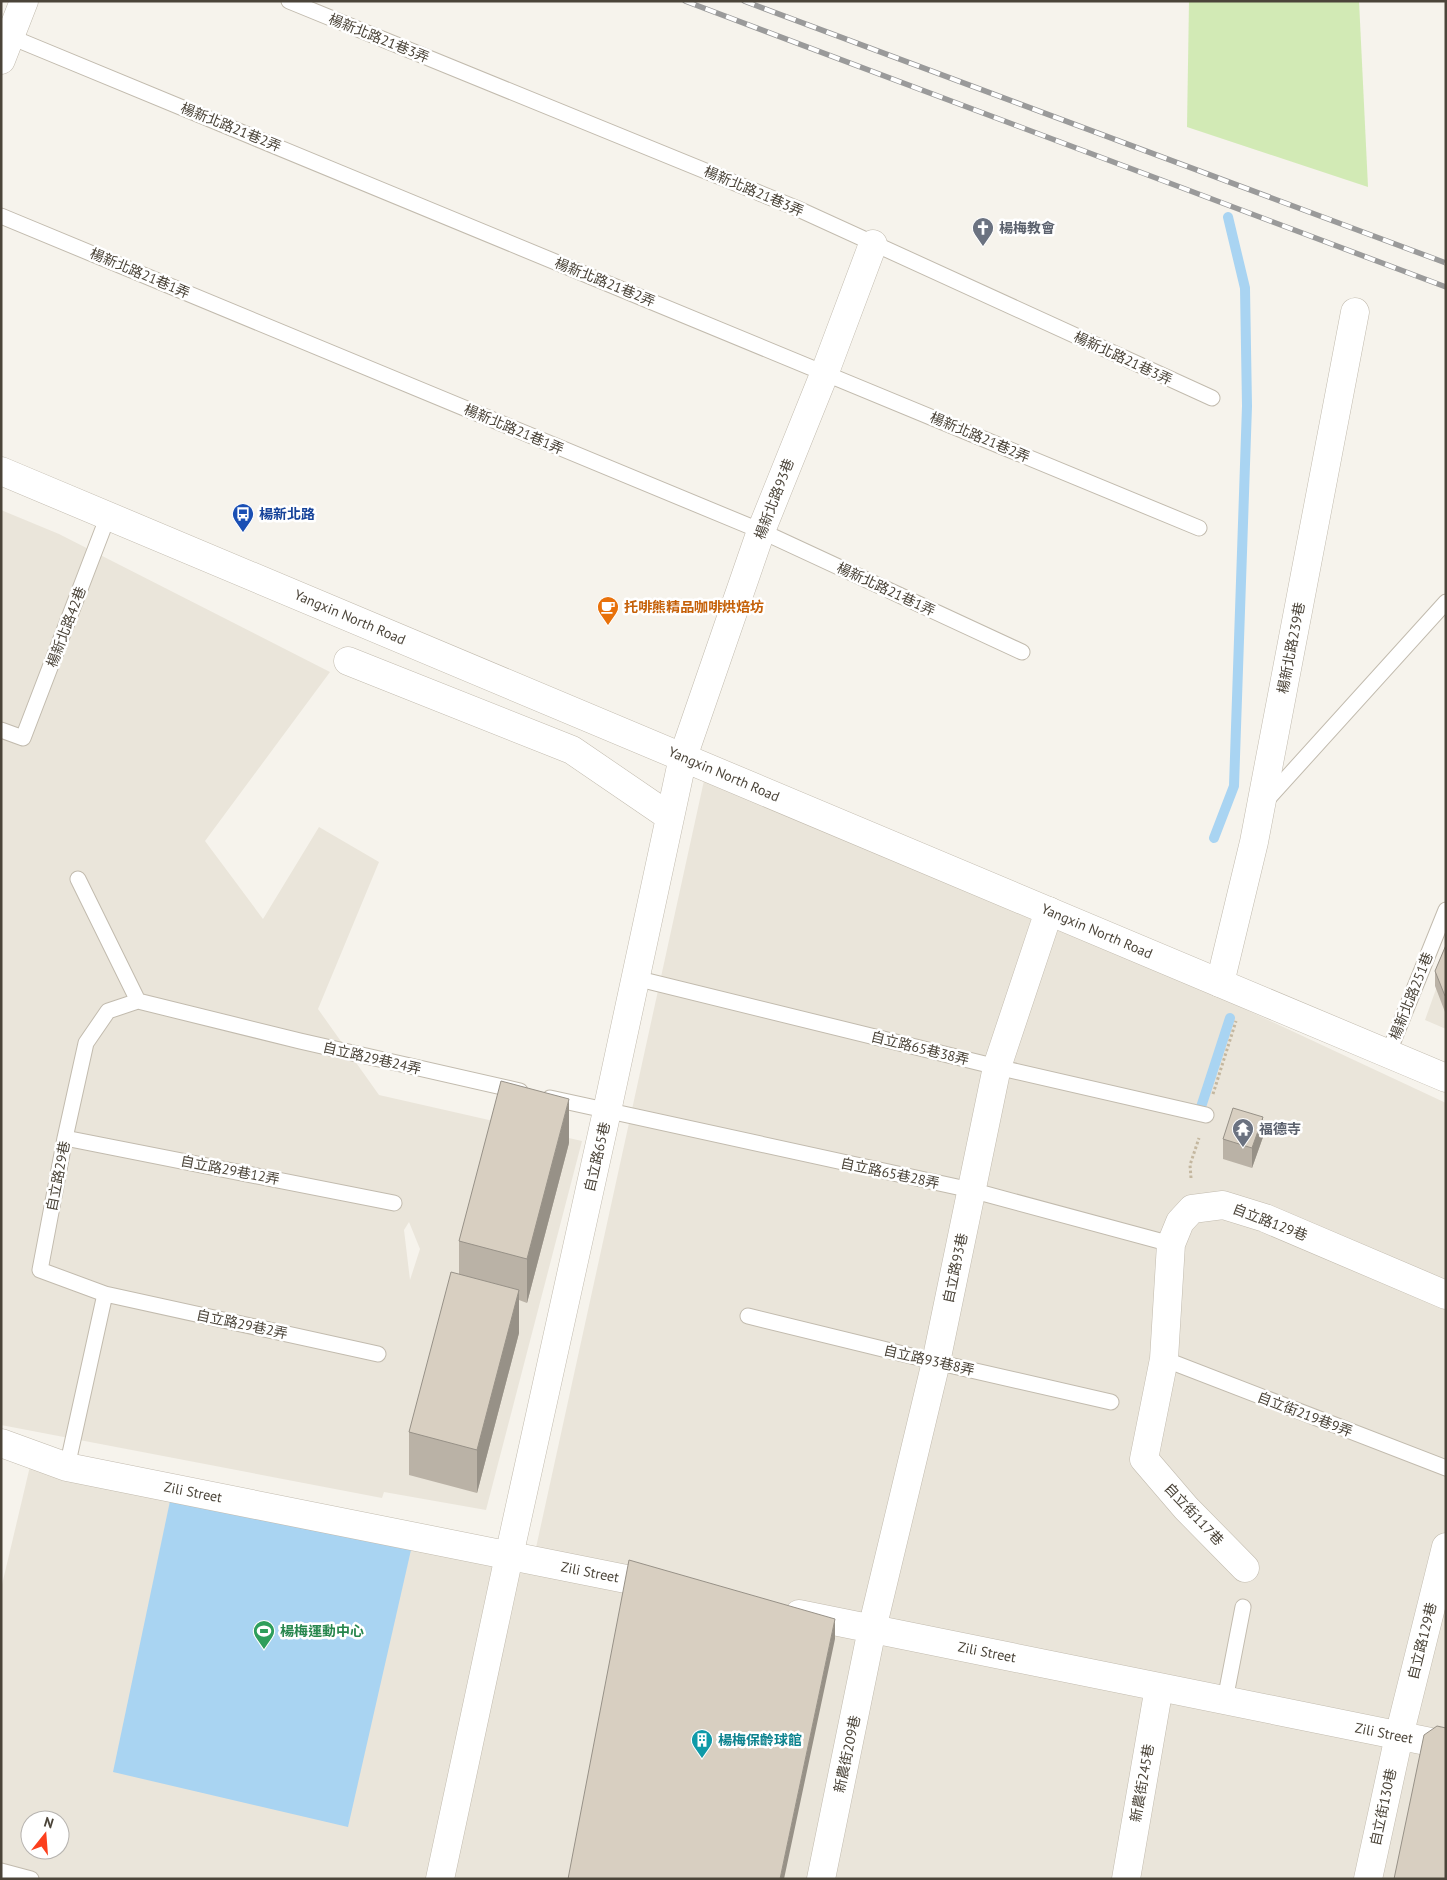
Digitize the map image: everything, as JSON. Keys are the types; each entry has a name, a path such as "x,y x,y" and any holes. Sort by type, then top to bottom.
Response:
{"street":[{"path":"6,48 24,1"},
{"name":"楊新北路93巷","path":"683,757 761,531 825,372 873,244"},
{"name":"楊新北路239巷","path":"1220,983 1254,842 1355,312"},
{"name":"Yangxin North Road","path":"1,471 1446,1078"},
{"path":"348,660 572,750 670,817"},
{"name":"自立路65巷","path":"440,1879 508,1556 683,757"},
{"name":"自立路93巷","path":"872,1629 936,1362 997,1067 1049,911"},
{"name":"自立路129巷","path":"1144,1459 1164,1359 1171,1244 1180,1222 1192,1209 1223,1205 1265,1218 1446,1295"},
{"name":"Zili Street","path":"1,1443 67,1467 687,1592"},
{"name":"自立街117巷","path":"1144,1459 1186,1508 1245,1568"},
{"name":"自立路129巷","path":"1399,1736 1446,1547"},
{"name":"Zili Street","path":"775,1609 1446,1745"},
{"name":"新農街209巷","path":"821,1879 872,1629"},
{"name":"新農街245巷","path":"1126,1879 1159,1687"},
{"name":"自立街130巷","path":"1368,1879 1399,1736"}],"lane":[{"name":"楊新北路21巷3弄","path":"290,1 796,208 1212,398"},
{"name":"楊新北路21巷2弄","path":"6,48 825,372 1199,528"},
{"name":"楊新北路21巷1弄","path":"1,216 761,531 1022,652"},
{"name":"楊新北路42巷","path":"1,730 23,738 108,516"},
{"path":"1260,808 1446,602"},
{"path":"78,879 138,1001"},
{"name":"楊新北路251巷","path":"1388,1054 1446,910"},
{"name":"自立路65巷38弄","path":"635,978 1206,1116"},
{"name":"自立路29巷24弄","path":"138,1001 300,1041 607,1111"},
{"name":"自立路29巷","path":"105,1294 40,1270 65,1138 86,1043 108,1011 138,1001"},
{"name":"自立路65巷28弄","path":"607,1111 971,1190 1171,1244"},
{"name":"自立路29巷12弄","path":"65,1138 394,1202"},
{"path":"67,1467 105,1294"},
{"name":"自立路29巷2弄","path":"105,1294 378,1354"},
{"name":"自立路93巷8弄","path":"748,1316 1111,1402"},
{"name":"自立街219巷9弄","path":"1164,1359 1446,1468"},
{"path":"1225,1700 1243,1607"},
{"path":"1,1871 31,1879"}],"shaded area":[{"path":"1,510 59,534 330,672 205,841 263,919 319,827 379,862 318,1009 379,1095 582,1141 486,1510 384,1492 382,1498 1,1425","holes":["409,1222 420,1249 410,1280 404,1230"]},
{"path":"705,776 1159,969 1446,1103 1446,1879 1,1879 1,1589 31,1462 532,1566"},
{"path":"1446,961 1446,1029 1425,1020"}],"green space":[{"path":"1189,1 1359,1 1368,187 1187,127"}],"water":[{"name":"楊梅運動中心","path":"174,1482 416,1528 348,1827 113,1772"}],"building":[{"path":"1446,945 1446,997 1435,971"},
{"path":"501,1081 569,1099 527,1259 459,1241"},
{"path":"1233,1108 1263,1117 1252,1148 1223,1139"},
{"path":"451,1272 519,1290 477,1450 409,1432"},
{"name":"楊梅保齡球館","path":"629,1560 835,1619 780,1879 568,1879"},
{"path":"1437,1726 1446,1728 1446,1879 1394,1879 1424,1735"}],"waterway":[{"path":"1214,838 1234,786 1247,406 1245,288 1228,217"},
{"path":"1201,1107 1230,1018"}],"railway":[{"path":"685,1 1446,287"},
{"path":"744,1 1446,263"}],"place":[{"name":"楊梅教會","path":"983,247"},
{"name":"楊新北路","path":"243,533"},
{"name":"托啡熊精品咖啡烘焙坊","path":"608,626"},
{"name":"福德寺","path":"1243,1148"},
{"name":"楊梅運動中心","path":"264,1650"},
{"name":"楊梅保齡球館","path":"702,1759"}]}
